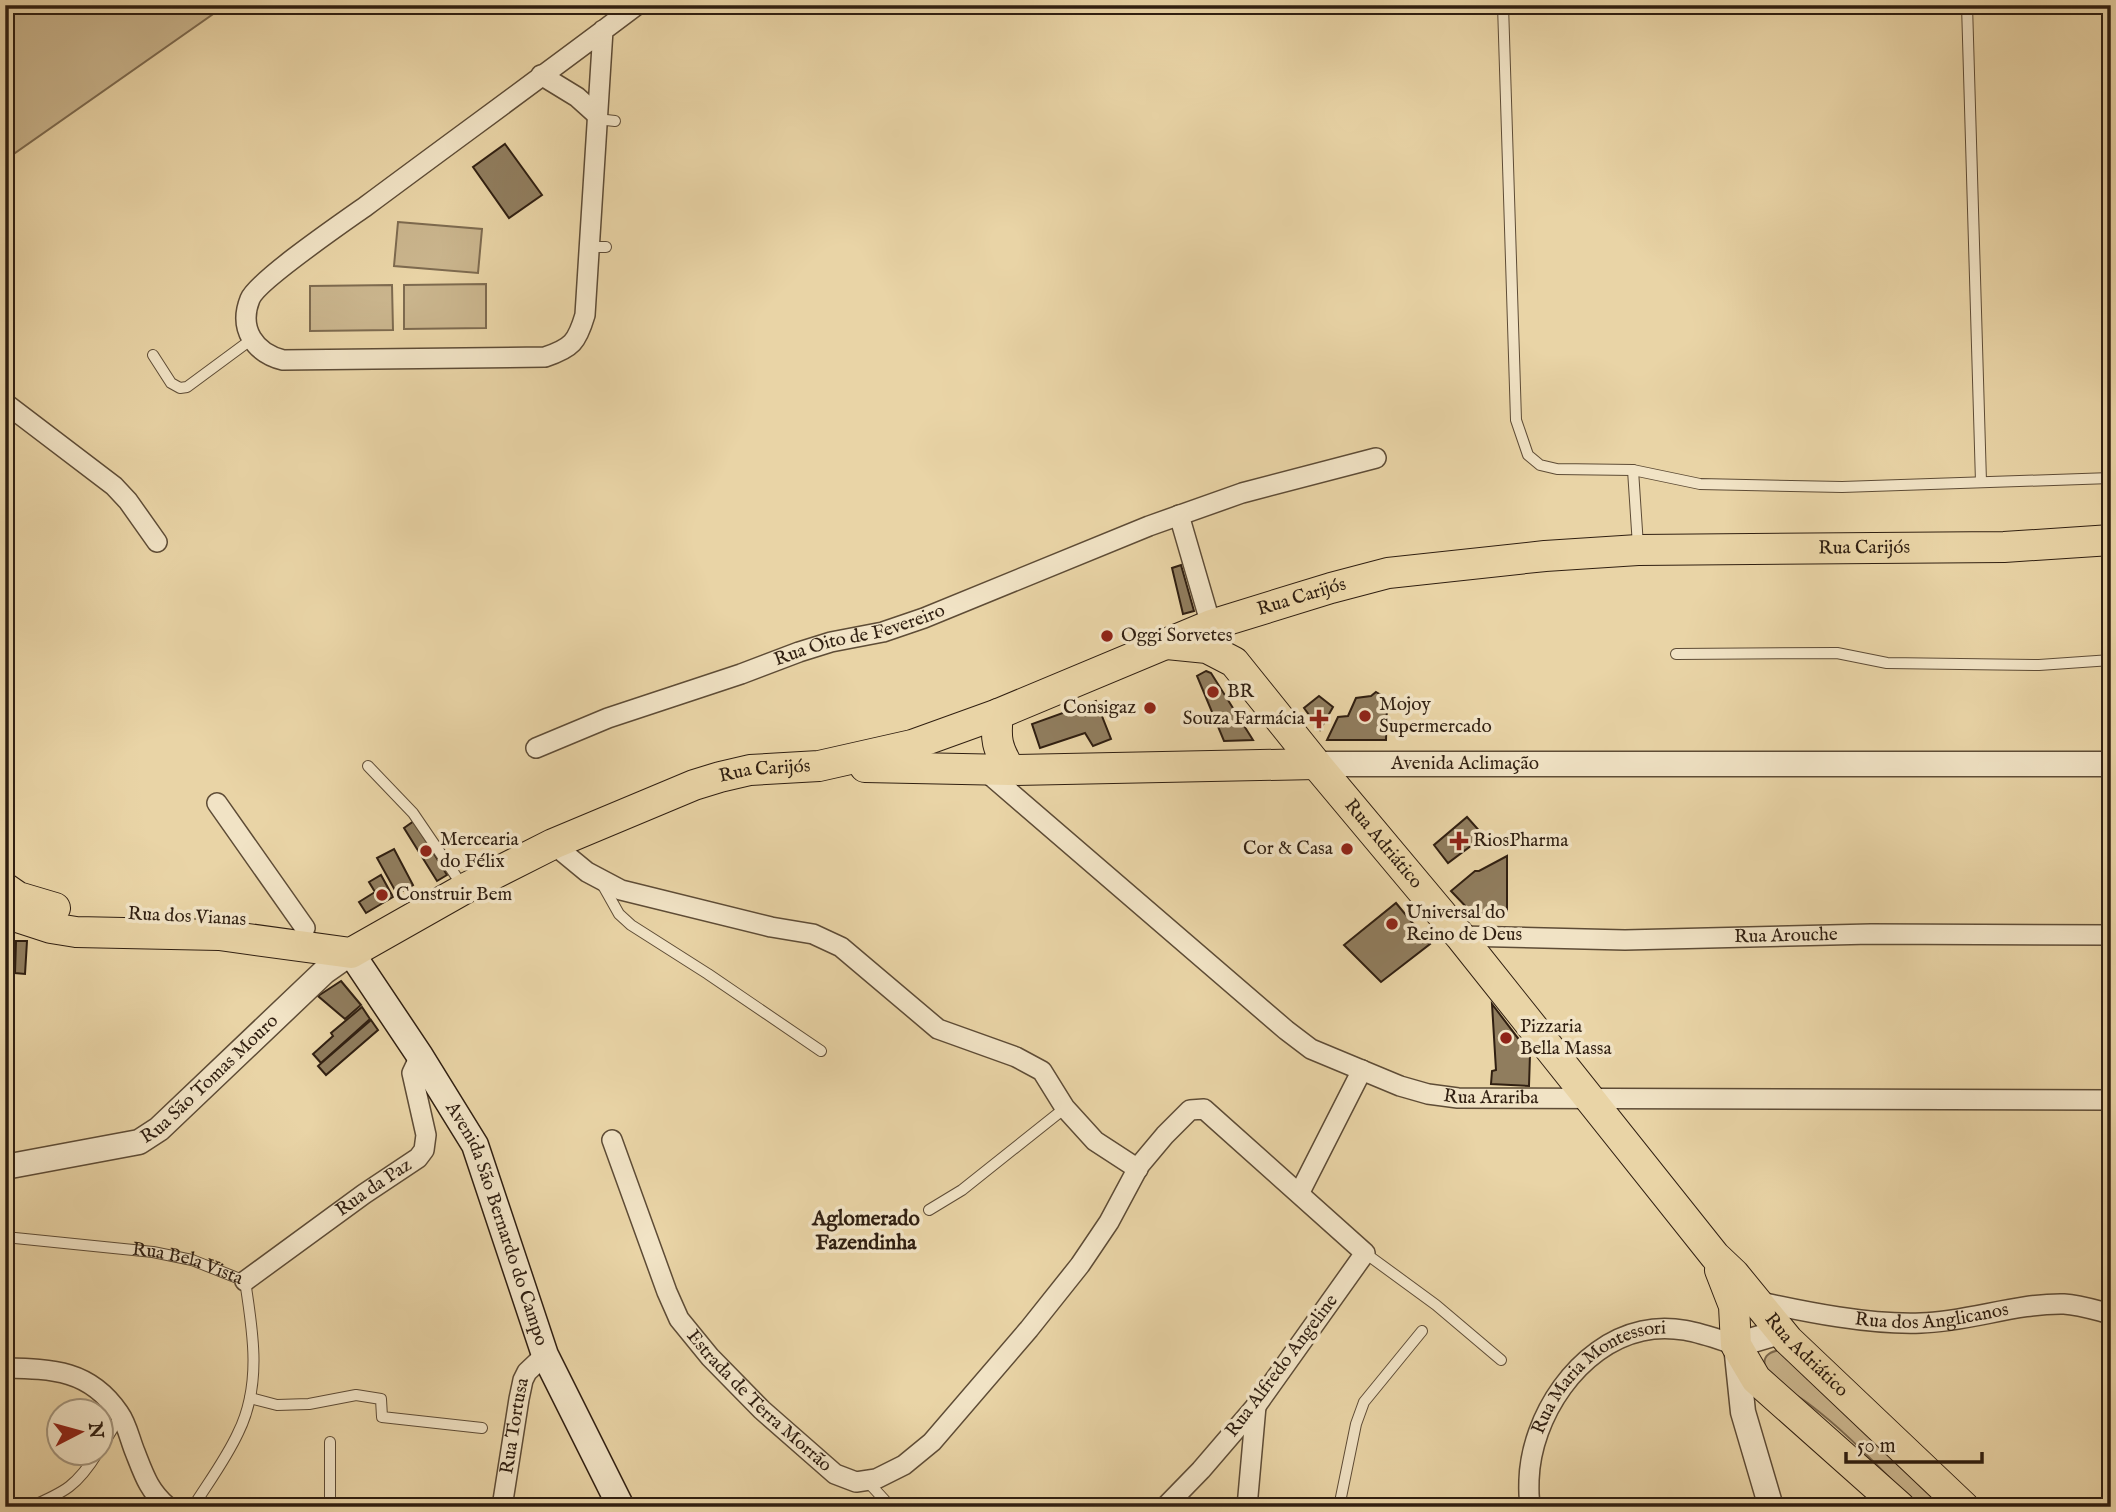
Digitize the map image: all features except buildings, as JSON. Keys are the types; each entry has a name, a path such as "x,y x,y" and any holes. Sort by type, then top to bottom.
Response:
{"main road":[{"name":"Rua Carijós","path":"361,948 464,889 553,844 665,797 720,777 750,770 819,766 912,745 998,714 1210,625 1388,573 1638,550 2004,547 2111,540"},
{"path":"1234,662 1239,634 1265,607"},
{"name":"Rua Adriático","path":"1166,644 1207,648 1234,662 1460,936 1715,1256 1734,1274 1755,1301 1756,1379 1900,1507"},
{"path":"997,769 998,714"},
{"name":"Avenida Aclimação","path":"819,766 997,769 1316,764"},
{"name":"Rua dos Vianas","path":"5,888 19,897 54,908 78,912 221,916 305,928 361,948"},
{"name":"Rua dos Vianas","path":"5,913 51,928 76,932 219,935 361,948"},
{"name":"Avenida São Bernardo do Campo","path":"361,948 420,1056 475,1145 545,1354 621,1507"},
{"name":"Rua Adriático","path":"1715,1256 1734,1306 1757,1339 1964,1507"}],"street":[{"path":"603,30 598,247 585,315 574,343 562,352 545,357 283,360 270,357 261,351 252,339 247,325 247,313 250,297 261,285 541,75 637,5"},
{"path":"541,75 577,97 603,118"},
{"path":"5,403 114,486 128,500 157,542"},
{"name":"Rua Oito de Fevereiro","path":"536,748 608,718 799,652 831,642 883,632 924,618 1180,515 1242,493 1376,458"},
{"path":"1180,515 1210,625"},
{"name":"Avenida Aclimação","path":"1316,764 2111,764"},
{"name":"Rua Arariba","path":"997,769 1286,1030 1311,1049 1400,1086 1428,1094 1458,1098 2111,1100"},
{"path":"217,803 305,928"},
{"path":"553,844 587,873 621,890 771,927 813,934 841,947 938,1029 1016,1057 1042,1071 1065,1108 1095,1141 1138,1169"},
{"name":"Rua Arouche","path":"1460,936 1625,940 1871,934 2111,935"},
{"name":"Rua São Tomas Mouro","path":"5,1167 139,1142 159,1129 324,972 361,948"},
{"name":"Rua da Paz","path":"245,1280 418,1158 424,1150 426,1135 412,1073 420,1056"},
{"path":"1300,1192 1362,1070"},
{"path":"866,1480 876,1479 904,1465 932,1442 1080,1265 1110,1222 1138,1169 1165,1135 1191,1110 1204,1109 1300,1192 1365,1253"},
{"name":"Estrada de Terra Morrão","path":"612,1140 679,1319 710,1357 762,1410 835,1474 856,1482 866,1480"},
{"name":"Rua Alfredo Angeline","path":"1165,1507 1256,1406 1365,1253"},
{"name":"Rua dos Anglicanos","path":"1755,1301 1897,1323 1967,1319 2035,1306 2064,1304 2111,1314"},
{"name":"Rua Maria Montessori","path":"1531,1507 1530,1466 1538,1434 1557,1395 1592,1355 1616,1339 1662,1328 1757,1339"},
{"path":"1757,1339 1743,1412 1771,1507"},
{"name":"Rua Tortusa","path":"502,1507 523,1380 527,1372 545,1354"},
{"path":"5,1368 53,1370 94,1385 121,1415 147,1481 156,1496 168,1507"},
{"path":"1752,1441 1757,1411 1756,1379"},
{"path":"1247,1507 1256,1406"}],"lane":[{"path":"1503,5 1516,420 1528,454 1540,465 1557,469 1633,470 1700,484 1842,487 2111,478"},
{"path":"1967,5 1981,482"},
{"path":"153,355 171,383 180,388 187,387 252,339"},
{"path":"1633,470 1638,550"},
{"path":"1676,654 1837,653 1887,663 2039,665 2111,660"},
{"path":"368,766 414,813 464,889"},
{"path":"601,881 619,914 631,925 821,1051"},
{"path":"929,1210 962,1190 1065,1108"},
{"name":"Rua Bela Vista","path":"15,1238 153,1252 192,1260 245,1280 253,1336 250,1398 238,1434 193,1507"},
{"path":"1365,1253 1436,1305 1501,1360"},
{"path":"1339,1507 1356,1424 1364,1402 1422,1331"},
{"path":"250,1398 277,1405 309,1404 356,1395 381,1399 382,1417 482,1428"},
{"path":"116,1423 121,1415"},
{"path":"330,1442 330,1507"},
{"path":"30,1507 57,1495 78,1481 88,1466"},
{"path":"866,1480 891,1507"}],"shaded area":[{"path":"5,5 226,5 5,160"},
{"path":"398,222 482,229 478,273 394,266"},
{"path":"486,284 486,328 404,329 404,285"},
{"path":"392,285 393,330 310,331 310,286"},
{"path":"1781,1350 1950,1507 1919,1507 1838,1428 1772,1377 1765,1366 1766,1356"}],"place":[{"name":"Oggi Sorvetes","path":"1107,636"},
{"name":"BR","path":"1213,692"},
{"name":"Consigaz","path":"1150,708"},
{"name":"Mojoy Supermercado","path":"1365,716"},
{"name":"Souza Farmácia","path":"1319,719"},
{"name":"RiosPharma","path":"1459,841"},
{"name":"Cor & Casa","path":"1347,849"},
{"name":"Mercearia do Félix","path":"426,851"},
{"name":"Construir Bem","path":"382,895"},
{"name":"Universal do Reino de Deus","path":"1392,924"},
{"name":"Pizzaria Bella Massa","path":"1506,1038"}],"district":[{"name":"Aglomerado Fazendinha","path":"866,1231"}]}
